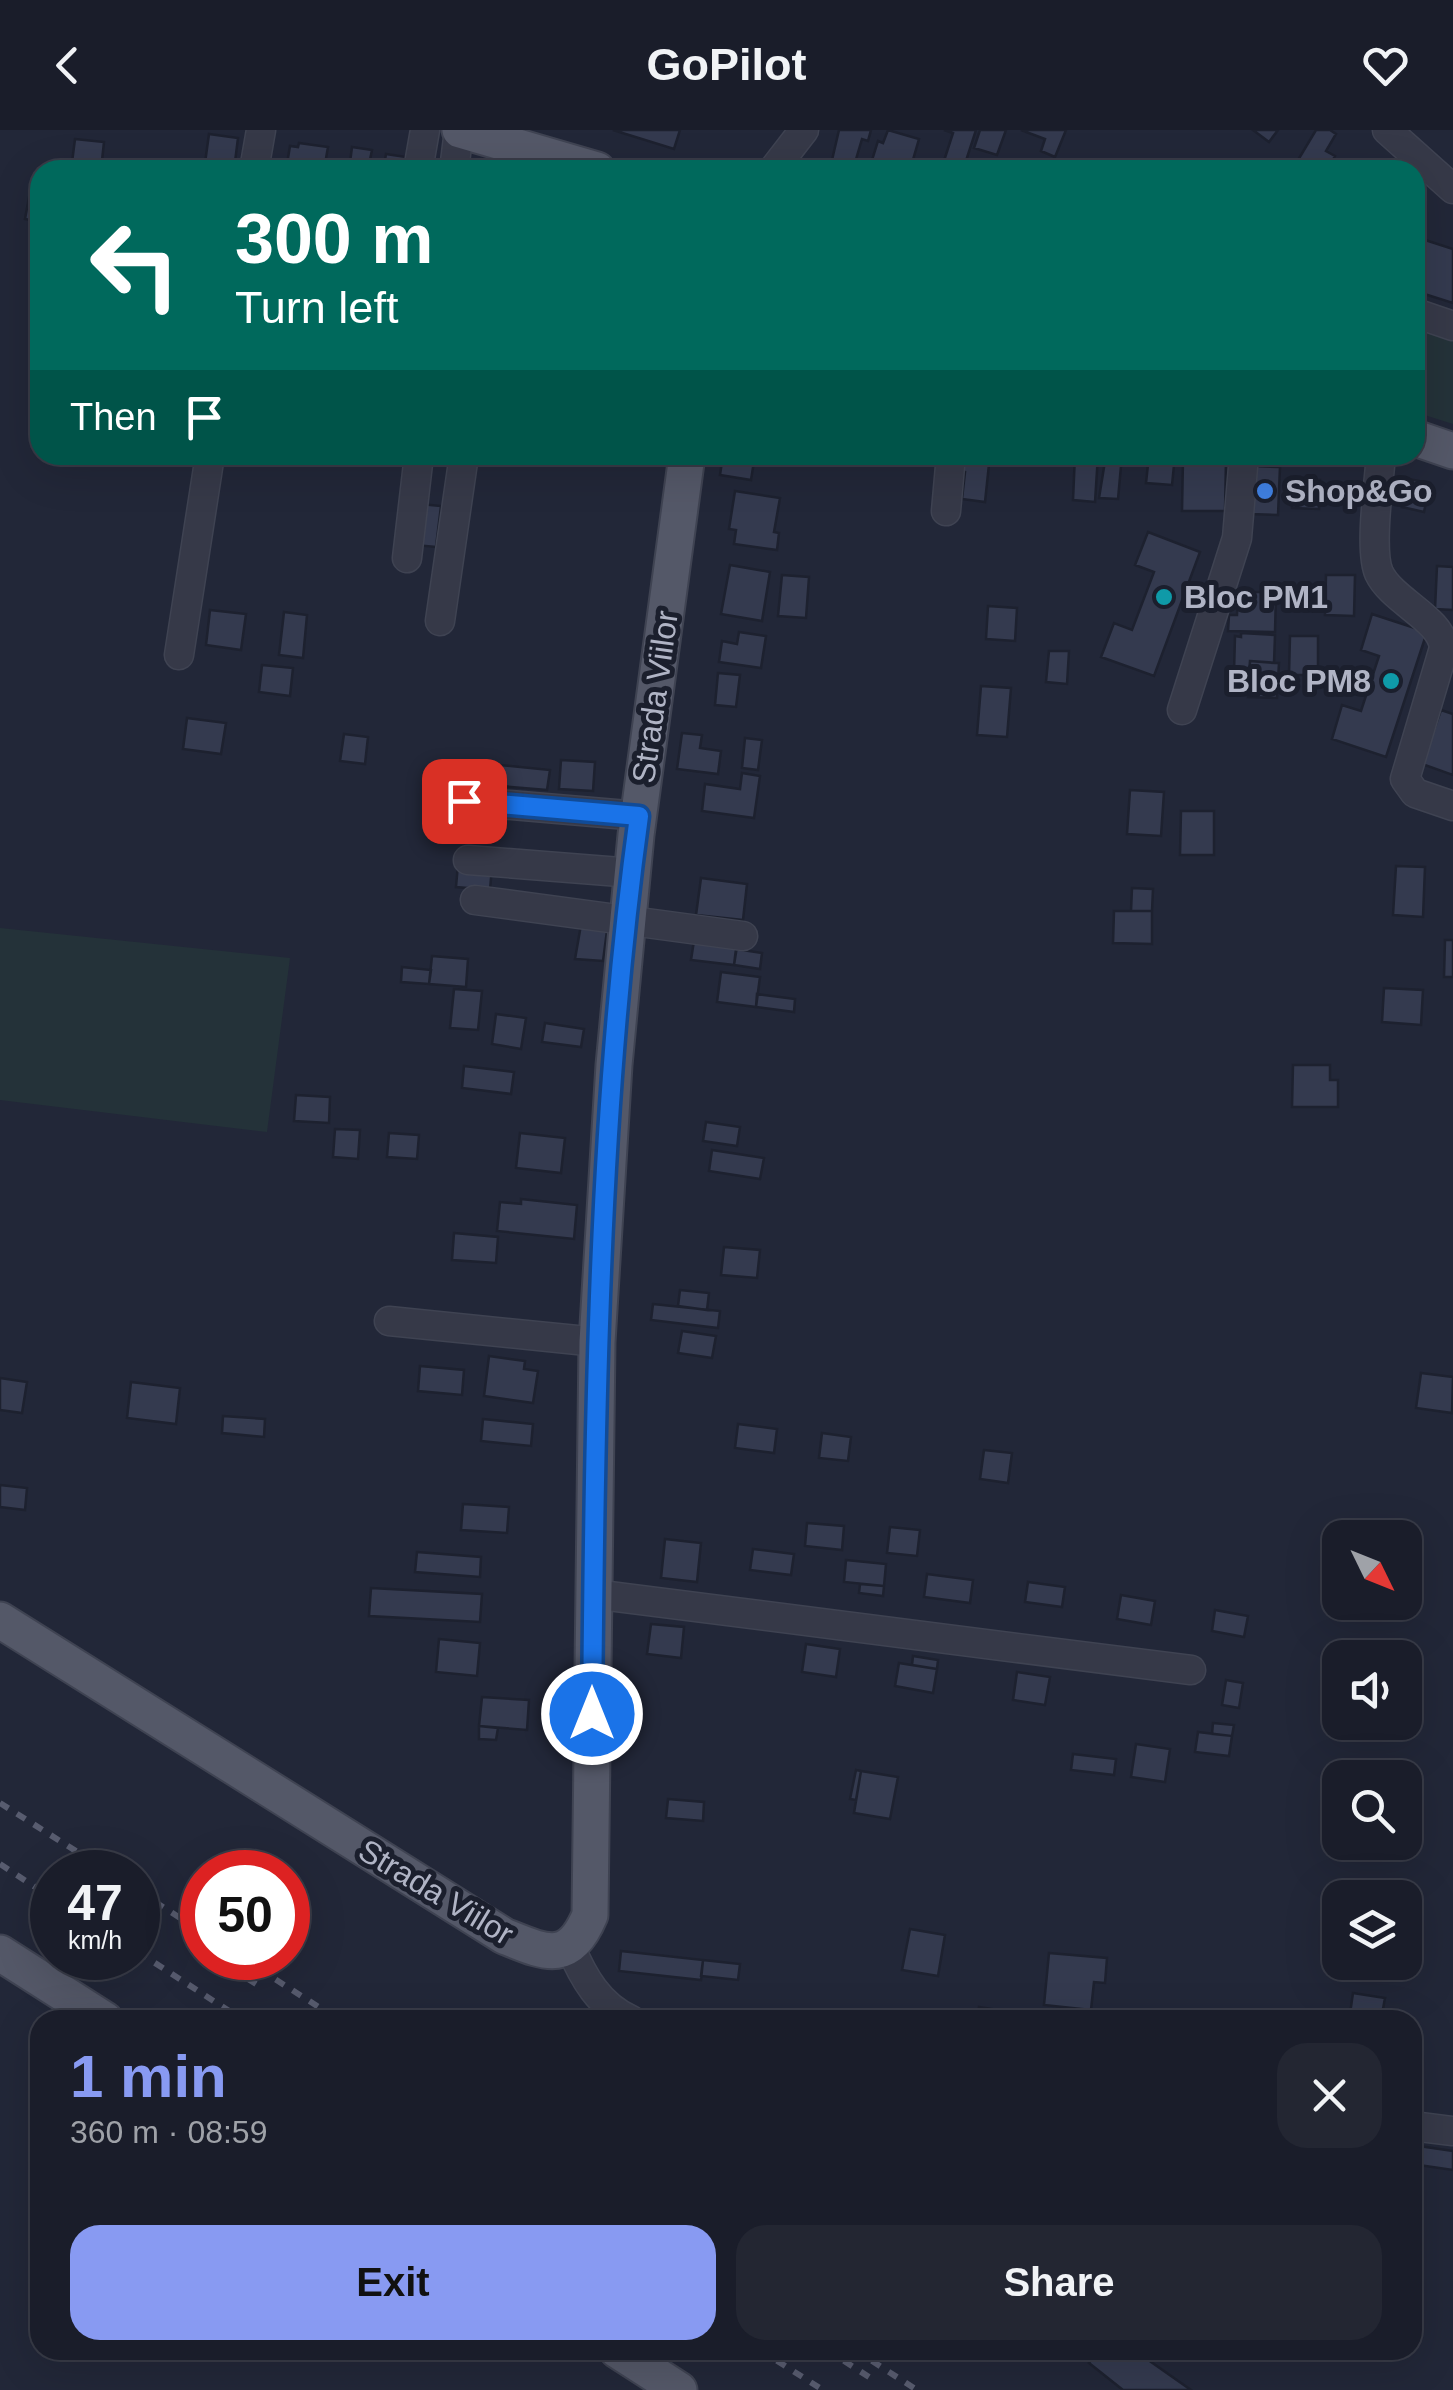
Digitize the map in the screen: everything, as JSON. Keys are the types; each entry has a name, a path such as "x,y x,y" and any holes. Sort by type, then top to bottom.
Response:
{"main road":[{"path":"459,130 544,157"},
{"path":"1425,441 1453,451"},
{"name":"Strada Viilor","path":"0,1620 504,1936 556,1953 582,1936 590,1915 597,1342 614,1065 639,816 686,465"},
{"path":"0,1953 88,2010"},
{"path":"632,2360 679,2390"}],"street":[{"path":"256,160 261,130"},
{"path":"420,160 425,130"},
{"path":"455,160 459,130"},
{"path":"782,160 804,130"},
{"path":"1386,130 1421,160"},
{"path":"1425,164 1453,188"},
{"path":"1425,316 1453,326"},
{"path":"179,656 208,465"},
{"path":"406,558 418,465"},
{"path":"440,621 463,465"},
{"path":"946,511 949,465"},
{"path":"1182,710 1237,538 1243,465"},
{"path":"1380,465 1375,560 1389,589 1439,632 1444,648 1406,779 1415,793 1453,806"},
{"path":"464,801 639,816"},
{"path":"468,860 633,873"},
{"path":"475,900 743,936"},
{"path":"389,1322 597,1342"},
{"path":"593,1594 1191,1670"},
{"path":"570,1946 581,1972 600,1998 616,2010"},
{"path":"1422,2127 1453,2131"}],"shaded area":[{"path":"1425,330 1453,337 1453,424 1425,415"},
{"path":"0,928 290,958 267,1132 0,1100"}],"building":[{"path":"613,130 680,130 674,149"},
{"path":"839,130 871,130 868,141 862,139 856,160 832,160"},
{"path":"888,130 919,139 913,160 872,160 878,141 883,143"},
{"path":"944,130 976,130 966,160 944,160 953,133"},
{"path":"980,130 1006,130 997,155 974,148"},
{"path":"1021,130 1066,130 1055,157 1041,151 1045,139"},
{"path":"1253,130 1278,130 1269,142"},
{"path":"1316,130 1336,134 1326,151 1335,156 1333,160 1298,160"},
{"path":"209,134 238,138 235,160 205,160"},
{"path":"75,139 104,142 102,160 72,160"},
{"path":"299,143 328,147 326,160 288,160 290,146 298,147"},
{"path":"352,147 372,150 370,160 350,160"},
{"path":"386,154 406,157 406,160 385,160"},
{"path":"30,192 30,220 25,219"},
{"path":"1425,240 1453,249 1453,303 1425,294"},
{"path":"722,465 753,465 751,480 720,475"},
{"path":"953,465 989,465 985,502 962,499 965,472 953,470"},
{"path":"1075,465 1097,465 1095,502 1073,500"},
{"path":"1104,465 1121,465 1118,499 1099,498"},
{"path":"1148,465 1174,465 1172,485 1146,483"},
{"path":"1183,465 1226,465 1225,511 1182,511"},
{"name":"Shop&Go","path":"1251,466 1280,467 1278,515 1250,514"},
{"path":"1293,479 1320,480 1319,509 1292,508"},
{"path":"1408,479 1430,483 1424,512 1402,507"},
{"path":"735,491 780,498 774,532 779,533 777,550 734,544 736,530 729,529"},
{"path":"420,504 441,506 436,547 415,545"},
{"name":"Bloc PM1","path":"1148,532 1200,552 1154,676 1101,657 1114,623 1132,630 1154,572 1135,565"},
{"path":"730,565 770,572 762,621 721,614"},
{"path":"1437,566 1453,567 1453,610 1435,609"},
{"path":"782,575 809,577 806,618 778,616"},
{"path":"1326,575 1355,575 1354,616 1325,615"},
{"path":"1238,592 1276,592 1275,632 1228,631 1229,615 1237,615"},
{"path":"988,606 1017,608 1015,641 986,639"},
{"path":"210,610 246,614 241,650 206,645"},
{"path":"284,612 307,615 303,658 279,655"},
{"name":"Bloc PM8","path":"1372,614 1427,632 1386,757 1332,739 1342,705 1361,711 1379,656 1361,650"},
{"path":"739,632 766,636 761,668 719,662 722,641 737,644"},
{"path":"1241,633 1275,635 1274,663 1250,661 1249,673 1234,672 1235,636 1241,637"},
{"path":"1290,636 1318,636 1318,675 1289,675"},
{"path":"1049,651 1069,651 1067,684 1046,682"},
{"path":"1250,661 1279,663 1277,698 1248,697"},
{"path":"262,665 293,668 290,696 259,692"},
{"path":"718,673 740,675 736,707 715,705"},
{"path":"981,686 1011,688 1007,737 977,735"},
{"path":"1441,710 1453,714 1453,775 1422,764"},
{"path":"187,718 226,723 221,754 183,749"},
{"path":"682,733 702,735 700,748 721,751 718,774 677,769"},
{"path":"344,734 368,737 365,764 340,761"},
{"path":"745,738 762,740 758,770 742,768"},
{"path":"561,760 595,762 593,791 559,789"},
{"path":"490,764 550,770 547,790 488,785"},
{"path":"742,773 760,776 754,818 702,811 705,784 740,789"},
{"path":"1130,790 1164,792 1161,836 1127,834"},
{"path":"1181,811 1214,811 1214,855 1180,855"},
{"path":"465,813 496,815 494,843 463,840"},
{"path":"458,864 492,866 490,890 456,887"},
{"path":"1396,866 1425,867 1423,917 1393,915"},
{"path":"701,878 747,884 743,920 696,915"},
{"path":"1132,888 1153,889 1152,911 1131,911"},
{"path":"1114,911 1152,911 1152,944 1113,943"},
{"path":"582,919 608,923 603,961 575,959"},
{"path":"695,934 738,940 734,965 691,960"},
{"path":"1445,940 1453,940 1453,977 1444,977"},
{"path":"736,949 762,953 760,969 734,965"},
{"path":"432,956 468,959 466,987 429,984"},
{"path":"402,967 431,970 429,984 401,982"},
{"path":"721,972 760,977 756,1007 717,1002"},
{"path":"1384,988 1423,990 1421,1025 1382,1022"},
{"path":"454,989 482,991 478,1030 450,1028"},
{"path":"757,994 795,999 794,1012 756,1007"},
{"path":"496,1014 526,1018 521,1049 492,1044"},
{"path":"545,1023 584,1029 581,1047 542,1042"},
{"path":"1293,1065 1330,1065 1330,1080 1338,1080 1338,1107 1292,1107"},
{"path":"464,1066 514,1072 511,1094 462,1088"},
{"path":"296,1095 330,1097 329,1123 294,1121"},
{"path":"706,1122 740,1127 737,1146 703,1141"},
{"path":"335,1129 360,1130 358,1159 333,1157"},
{"path":"389,1133 419,1135 417,1159 387,1157"},
{"path":"520,1133 565,1138 561,1173 516,1168"},
{"path":"712,1150 764,1158 760,1179 709,1171"},
{"path":"521,1199 577,1205 574,1239 497,1231 500,1202 521,1204"},
{"path":"454,1233 498,1237 496,1263 452,1260"},
{"path":"724,1247 760,1250 757,1278 721,1275"},
{"path":"680,1290 709,1293 707,1310 678,1306"},
{"path":"653,1304 720,1311 718,1328 651,1320"},
{"path":"682,1331 716,1336 712,1358 678,1353"},
{"path":"489,1356 525,1361 524,1369 538,1371 533,1403 484,1396"},
{"path":"420,1366 464,1370 462,1395 418,1391"},
{"path":"1421,1373 1453,1377 1452,1413 1416,1408"},
{"path":"0,1378 27,1382 22,1413 0,1410"},
{"path":"131,1382 180,1388 176,1424 127,1418"},
{"path":"223,1416 265,1419 264,1437 222,1433"},
{"path":"483,1419 533,1424 531,1446 481,1441"},
{"path":"738,1424 777,1429 774,1453 735,1448"},
{"path":"822,1433 851,1437 848,1461 819,1458"},
{"path":"984,1450 1012,1453 1008,1483 980,1479"},
{"path":"0,1485 27,1488 25,1510 0,1507"},
{"path":"463,1504 509,1507 507,1533 461,1530"},
{"path":"807,1523 844,1526 842,1550 805,1546"},
{"path":"890,1527 920,1530 917,1556 887,1553"},
{"path":"665,1539 701,1543 697,1582 661,1578"},
{"path":"753,1549 794,1554 791,1575 750,1570"},
{"path":"417,1552 481,1557 480,1577 415,1572"},
{"path":"846,1560 886,1564 884,1586 844,1582"},
{"path":"927,1574 973,1580 970,1603 924,1597"},
{"path":"1028,1582 1065,1587 1062,1607 1025,1602"},
{"path":"860,1584 884,1586 883,1596 859,1593"},
{"path":"371,1588 482,1594 480,1622 369,1616"},
{"path":"1121,1595 1155,1601 1151,1625 1117,1619"},
{"path":"1215,1610 1248,1616 1244,1637 1212,1631"},
{"path":"651,1624 684,1627 681,1658 647,1654"},
{"path":"439,1639 480,1643 477,1676 436,1672"},
{"path":"806,1644 840,1649 836,1677 802,1672"},
{"path":"913,1656 938,1660 937,1669 912,1665"},
{"path":"899,1663 937,1669 933,1693 895,1686"},
{"path":"1017,1672 1050,1677 1045,1705 1013,1700"},
{"path":"1226,1680 1243,1683 1239,1708 1222,1705"},
{"path":"482,1697 529,1700 527,1730 479,1726"},
{"path":"1213,1723 1234,1725 1232,1736 1212,1734"},
{"path":"479,1726 498,1728 496,1740 479,1739"},
{"path":"1198,1732 1232,1736 1229,1756 1195,1752"},
{"path":"1136,1744 1170,1749 1165,1782 1131,1777"},
{"path":"1073,1754 1116,1759 1114,1775 1071,1770"},
{"path":"856,1770 861,1771 856,1800 850,1799"},
{"path":"861,1771 898,1777 890,1819 854,1813"},
{"path":"668,1799 704,1802 703,1821 666,1818"},
{"path":"910,1929 945,1935 938,1976 902,1970"},
{"path":"621,1951 703,1960 701,1980 619,1971"},
{"path":"1049,1953 1107,1958 1105,1983 1094,1982 1091,2010 1044,2005"},
{"path":"703,1960 740,1964 738,1980 701,1976"},
{"path":"1353,1993 1385,1998 1383,2010 1350,2010"},
{"path":"1422,2146 1453,2151 1453,2170 1422,2165"},
{"path":"1148,2360 1191,2390 1123,2390 1089,2363"}],"railway":[{"path":"0,1803 74,1850"},
{"path":"0,1864 30,1884"},
{"path":"160,1905 180,1918"},
{"path":"160,1966 228,2010"},
{"path":"250,1980 256,1984"},
{"path":"276,1980 323,2010"},
{"path":"776,2360 823,2390"},
{"path":"843,2360 869,2377"},
{"path":"870,2360 917,2390"}],"place":[{"name":"Shop&Go","path":"1265,491"},
{"name":"Bloc PM1","path":"1164,597"},
{"name":"Bloc PM8","path":"1391,681"}],"route":[{"path":"464,801 639,816 614,1065 597,1342 592,1714"}]}
